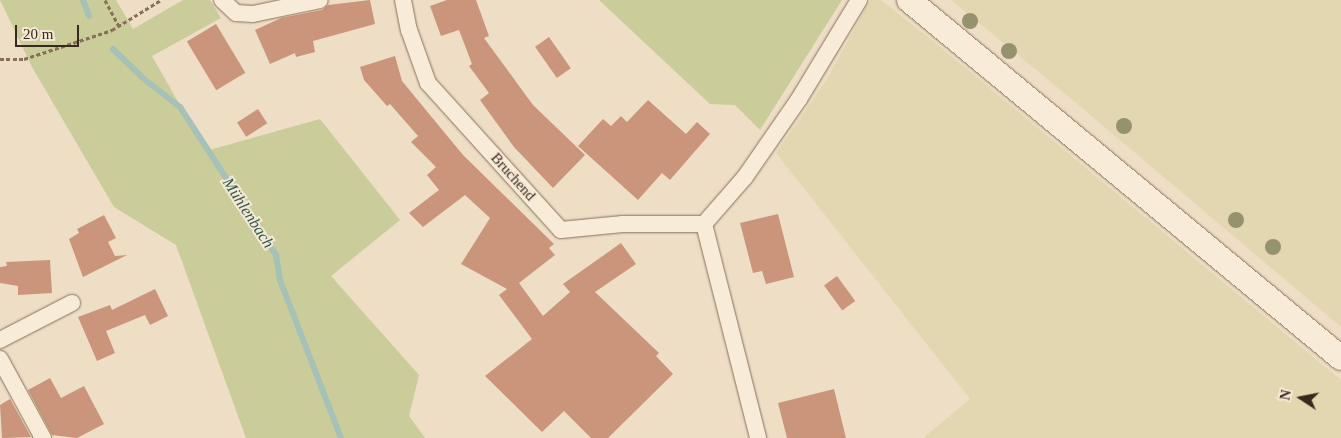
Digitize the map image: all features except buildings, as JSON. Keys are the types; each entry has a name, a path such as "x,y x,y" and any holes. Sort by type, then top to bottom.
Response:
{"main road":[{"path":"909,0 1341,358"}],"street":[{"path":"222,0 236,13 253,14 320,0"},
{"name":"Bruchend","path":"403,0 409,30 428,83 561,230 623,224 704,224"},
{"path":"758,438 704,224 745,177 794,107 859,0"},
{"path":"0,340 72,303"},
{"path":"0,359 43,438"}],"path":[{"path":"105,0 119,26"},
{"path":"0,59 24,59 119,26 161,0"}],"shaded area":[{"path":"870,0 881,0 932,40 1341,380 1341,438 923,438 970,399 776,153 827,79"},
{"path":"951,0 1341,0 1341,327 1063,92"}],"green space":[{"path":"0,0 116,0 133,29 183,0 210,0 221,18 152,56 206,151 320,119 400,220 331,276 419,375 409,416 425,438 246,438 176,245 114,207 32,67"},
{"path":"599,0 842,0 760,130 735,105 710,104"}],"waterway":[{"name":"Mühlenbach","path":"83,0 89,16"},
{"name":"Mühlenbach","path":"113,49 144,79 180,107 276,255 280,280 341,438"}]}
